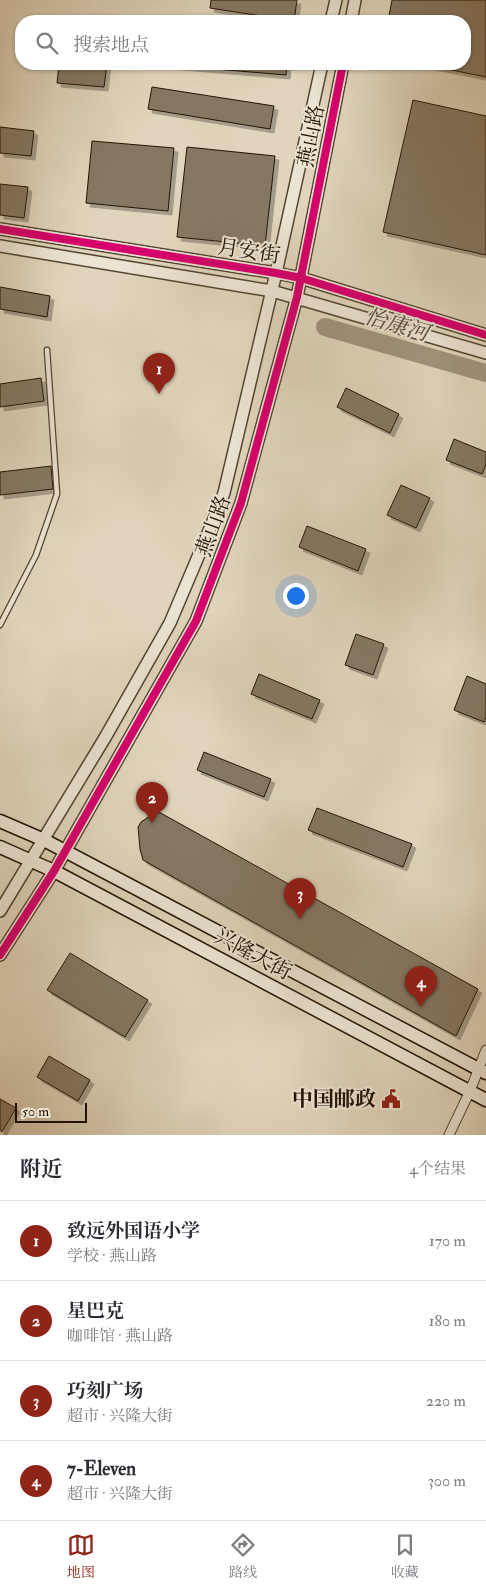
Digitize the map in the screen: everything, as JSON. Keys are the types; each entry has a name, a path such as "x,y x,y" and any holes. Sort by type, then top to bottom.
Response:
{"main road":[{"name":"兴隆大街","path":"0,821 44,840 482,1071"},
{"name":"兴隆大街","path":"0,847 54,871 486,1100"}],"street":[{"path":"332,15 336,0"},
{"path":"352,15 355,0"},
{"name":"燕山路","path":"0,911 106,736 170,623 224,493 272,291 321,70"},
{"name":"燕山路","path":"0,955 54,871 196,621 241,503 296,297 342,70"},
{"name":"月安街","path":"0,229 301,278 486,335"},
{"path":"0,246 272,291 486,353"},
{"path":"449,1135 482,1071 486,1050"}],"lane":[{"path":"0,625 36,556 58,494 47,350"}],"building":[{"path":"211,0 297,0 295,15 255,15 210,8"},
{"path":"392,0 486,0 486,77 452,70 471,70 471,15 389,15"},
{"path":"58,70 106,70 104,87 57,83"},
{"path":"227,70 286,70 286,75"},
{"path":"152,87 274,106 270,129 148,109"},
{"path":"413,100 486,116 486,255 383,232"},
{"path":"0,127 34,131 31,156 0,153"},
{"path":"92,141 174,148 168,211 86,203"},
{"path":"187,147 275,156 265,246 177,237"},
{"path":"0,184 28,187 24,218 0,215"},
{"path":"0,287 50,296 47,317 0,309"},
{"path":"41,378 44,401 0,407 0,384"},
{"path":"346,388 399,414 390,433 337,407"},
{"path":"454,439 486,452 486,464 482,474 446,460"},
{"path":"51,466 53,489 0,495 0,472"},
{"path":"401,485 430,498 416,528 387,515"},
{"path":"307,526 366,549 358,571 299,547"},
{"path":"356,634 384,644 373,675 345,665"},
{"path":"259,674 320,700 312,719 251,694"},
{"path":"467,676 486,684 486,717 484,722 454,710"},
{"path":"204,752 271,779 264,797 197,770"},
{"path":"317,808 412,844 403,867 308,830"},
{"path":"157,811 478,989 456,1036 143,860 138,827 141,822"},
{"path":"70,953 148,1000 125,1037 47,990"},
{"path":"49,1056 90,1080 78,1101 37,1077"},
{"path":"0,1099 16,1108 2,1132 0,1130"}],"waterway":[{"name":"怡康河","path":"325,327 486,373"}],"cycle path":[{"path":"0,955 54,871 196,621 241,503 297,297 342,70"},
{"path":"0,229 301,278 486,335"}],"place":[{"name":"致远外国语小学","path":"159,394"},
{"name":"星巴克","path":"152,823"},
{"name":"巧刻广场","path":"300,919"},
{"name":"7-Eleven","path":"421,1007"},
{"name":"中国邮政","path":"391,1099"}]}
